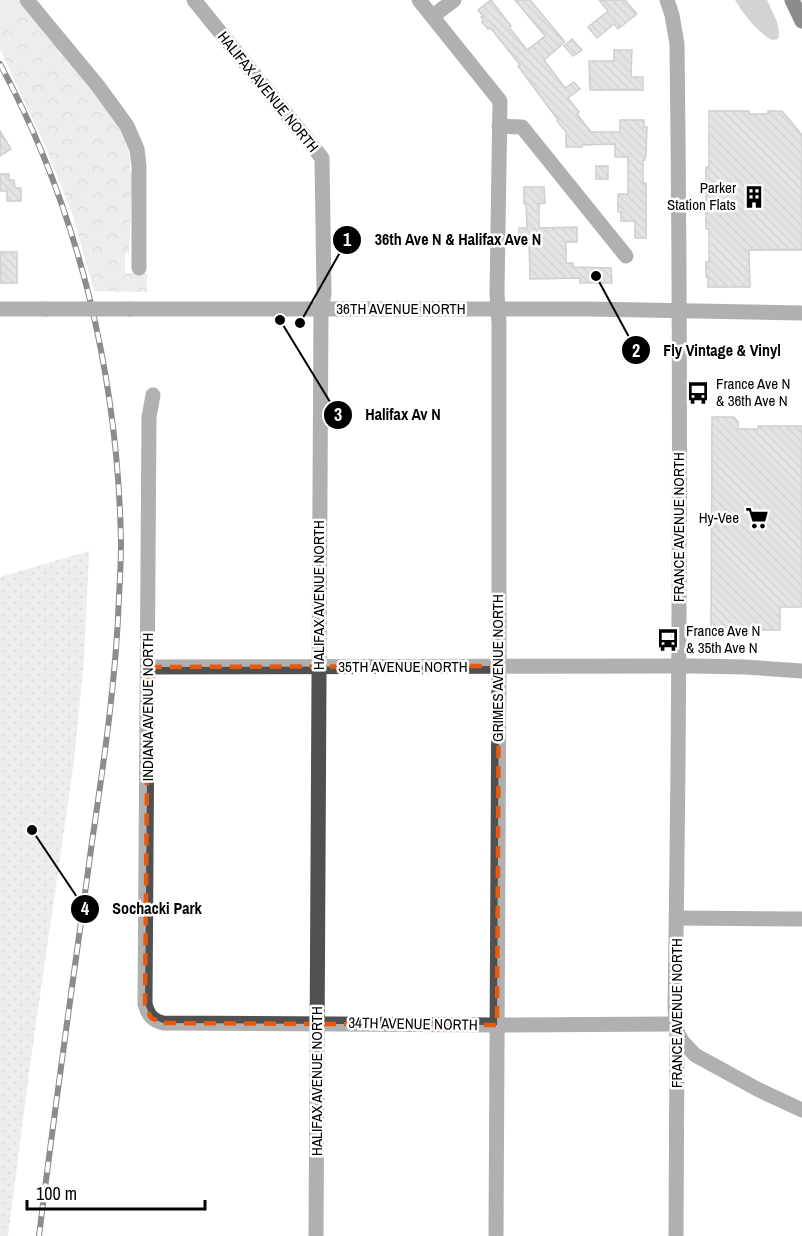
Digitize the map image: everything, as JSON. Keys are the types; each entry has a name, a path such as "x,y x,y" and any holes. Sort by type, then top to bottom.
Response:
{"main road":[{"path":"792,0 802,21"}],"street":[{"path":"27,0 98,86 126,126 137,149 139,268"},
{"name":"HALIFAX AVENUE NORTH","path":"194,0 322,158 324,294 321,309 316,1236"},
{"path":"419,0 433,16 454,0"},
{"name":"FRANCE AVENUE NORTH","path":"667,0 677,44 680,310 676,1236"},
{"name":"GRIMES AVENUE NORTH","path":"433,16 500,101 497,293 499,666 496,1236"},
{"path":"499,126 522,127 626,256"},
{"name":"36TH AVENUE NORTH","path":"0,309 498,308 802,314"},
{"name":"INDIANA AVENUE NORTH","path":"151,1018 146,1004 149,417 153,395"},
{"name":"35TH AVENUE NORTH","path":"148,667 680,666 802,671"},
{"path":"677,918 802,919"},
{"name":"34TH AVENUE NORTH","path":"151,1018 163,1023 676,1028"},
{"path":"676,1028 682,1041 695,1055 759,1090 802,1110"}],"highlighted area":[{"path":"499,666 497,1025 163,1023 151,1018 145,1004 148,667"}],"green space":[{"path":"0,0 19,0 37,21 2,12"},
{"path":"0,8 3,12 37,21 126,133 130,172 134,175 129,253 125,253 125,273 147,273 147,292 94,291 73,216 44,143 0,49"},
{"path":"89,551 84,660 74,761 8,1236 0,1236 0,577"}],"shaded area":[{"path":"735,0 767,0 778,24 778,39 772,40 756,28"}],"building":[{"path":"491,0 527,50 545,36 515,0 530,0 565,42 544,60 565,88 574,82 580,89 568,98 591,132 620,132 620,120 644,120 644,127 647,127 646,156 643,160 643,183 646,183 646,238 635,238 635,221 621,221 621,212 618,212 618,194 628,194 628,157 615,157 615,144 566,147 566,132 558,120 518,66 520,65 493,31 482,22 484,21 481,17 483,16 478,10"},
{"path":"599,0 625,0 637,14 618,29 614,24 597,38 588,27 608,11"},
{"path":"572,39 582,50 573,56 564,46"},
{"path":"614,50 632,50 631,77 643,77 643,90 590,90 589,61 614,61"},
{"name":"Parker Station Flats","path":"709,111 749,111 749,114 768,114 768,111 782,111 802,135 802,250 749,250 750,287 708,287 706,262 709,262 709,229 706,229 706,167 709,167"},
{"path":"0,131 11,149 0,156"},
{"path":"596,166 608,166 608,179 596,179"},
{"path":"0,174 9,174 9,180 14,180 15,188 21,188 21,201 7,201 7,191 0,191"},
{"path":"524,187 544,187 545,203 539,204 539,228 577,227 577,242 566,242 566,263 573,263 573,267 611,268 612,283 580,283 580,278 530,279 529,243 519,243 519,228 527,228"},
{"path":"0,252 17,252 17,283 1,283"},
{"name":"Hy-Vee","path":"712,417 734,417 738,422 738,429 758,429 758,426 802,426 802,607 780,607 780,630 711,630"}],"railway":[{"path":"0,64 28,120 52,177 89,296 112,418 121,543 115,659 109,720 39,1236"}],"place":[{"name":"Parker Station Flats","path":"754,197"},
{"name":"Fly Vintage & Vinyl","path":"596,276"},
{"name":"Halifax Av N","path":"280,320"},
{"name":"36th Ave N & Halifax Ave N","path":"300,323"},
{"name":"France Ave N & 36th Ave N","path":"698,393"},
{"name":"Hy-Vee","path":"757,518"},
{"name":"France Ave N & 35th Ave N","path":"668,640"},
{"name":"Sochacki Park","path":"32,830"}]}
